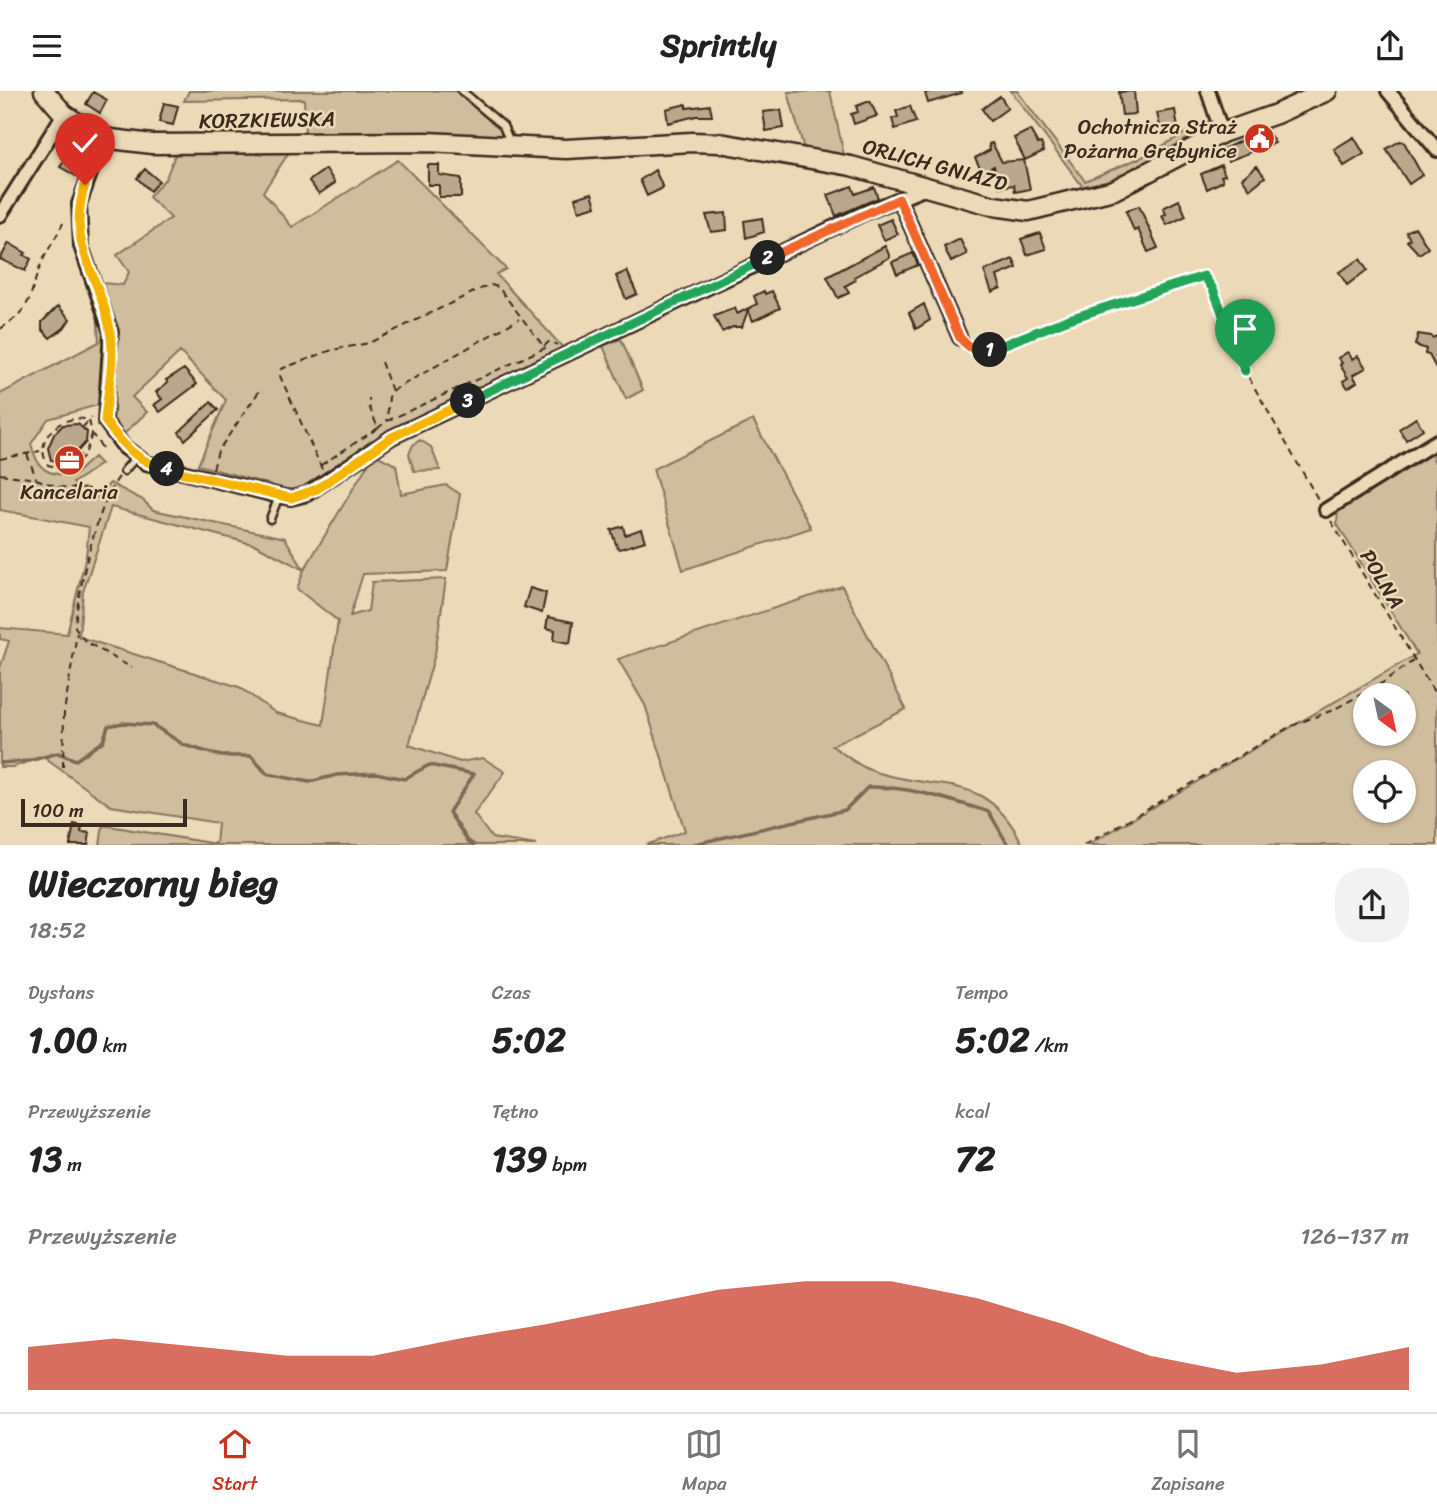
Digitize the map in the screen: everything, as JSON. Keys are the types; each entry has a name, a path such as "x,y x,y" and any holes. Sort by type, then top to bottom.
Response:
{"street":[{"name":"KORZKIEWSKA","path":"44,91 64,114 103,138 152,144 427,142 510,146"},
{"path":"1208,91 1222,133"},
{"name":"ORLICH GNIAZD","path":"510,146 618,148 653,144 720,143 851,166 994,207 1028,211 1114,190 1222,133 1288,109 1327,91"},
{"path":"1388,91 1437,149"},
{"path":"0,215 64,114"},
{"path":"103,138 79,204 81,246 111,332 105,421 124,447 136,457 155,466 291,498 317,489 392,437 566,349 926,188"},
{"path":"899,199 960,338"},
{"path":"1326,510 1437,441"}],"lane":[{"path":"462,91 503,126 510,146"},
{"path":"124,471 136,457"},
{"path":"270,519 279,496"}],"path":[{"path":"0,329 23,313 31,299 42,261 64,223"},
{"name":"POLNA","path":"960,338 969,348 981,352 1069,319 1204,276 1213,289 1245,371 1437,697"},
{"path":"326,474 280,376 281,369 332,350 369,343 491,285 498,287 543,346"},
{"path":"387,421 389,397 393,391 521,318"},
{"path":"320,465 387,421 532,355 545,348 543,346 550,341 566,349"},
{"path":"381,362 393,391"},
{"path":"209,480 218,451 260,390"},
{"path":"369,398 369,406 378,428 384,435"},
{"path":"83,427 93,416"},
{"path":"89,420 80,417 53,428 42,445 48,465 67,470 85,455 92,434"},
{"path":"89,420 92,434 103,449"},
{"path":"0,459 42,451"},
{"path":"27,454 36,479"},
{"path":"62,767 64,712 77,632 76,614 100,520 112,485 124,471"},
{"path":"0,474 36,479 59,487 90,489"},
{"path":"77,632 85,641 132,668"},
{"path":"1084,845 1291,726 1334,710 1384,682 1413,660"}],"shaded area":[{"path":"189,91 467,91 509,128 517,140 305,134 304,99 184,101"},
{"path":"830,91 844,155 804,149 788,92"},
{"path":"1011,91 1017,91 1085,181 1142,157 1207,121 1210,126 1144,170 1086,191"},
{"path":"292,148 263,192 292,227 398,160 506,269 496,274 565,350 398,426 323,477 293,491 198,465 226,400 180,352 132,397 147,412 124,434 110,417 108,402 48,419 31,444 37,460 50,472 73,476 94,457 101,464 73,483 97,498 110,483 143,500 153,510 285,538 304,570 374,454 396,465 401,494 446,485 460,494 447,571 363,574 350,616 368,611 372,582 446,579 435,654 409,745 460,762 483,758 505,772 474,814 492,838 536,845 100,845 103,825 216,844 218,823 111,806 43,757 13,767 0,767 0,668 9,641 0,639 0,628 67,634 86,556 89,527 0,510 0,394 99,342 97,308 109,303 101,283 123,285 129,272 117,255 171,218 149,197 166,178 177,150","holes":["111,507 256,545 304,570 297,589 338,621 323,725 276,713 239,687 79,637 83,592"]},
{"path":"621,339 643,390 626,399 603,346"},
{"path":"753,420 811,528 683,570 653,469"},
{"path":"420,440 431,447 440,470 414,471 409,454 413,445"},
{"path":"1430,453 1437,466 1437,845 1088,845 1353,691 1353,746 1416,746 1416,683 1367,683 1417,654 1337,524 1338,510"},
{"path":"842,586 906,709 832,746 873,771 977,794 993,804 1023,845 646,845 685,831 645,705 618,659"}],"building":[{"path":"1134,91 1136,114 1122,115 1119,92"},
{"path":"93,92 107,100 100,113 86,104"},
{"path":"925,93 962,93 928,103"},
{"path":"1000,96 1008,108 990,121 982,109"},
{"path":"870,101 877,116 854,124 851,114 858,112 856,106"},
{"path":"164,103 178,106 173,125 159,122"},
{"path":"686,104 686,108 710,105 712,116 696,116 668,123 666,109"},
{"path":"910,106 916,122 895,129 892,119 898,117 896,111"},
{"path":"781,110 784,128 766,131 763,112"},
{"path":"1175,110 1178,128 1161,131 1157,113"},
{"path":"1266,129 1275,143 1228,161 1223,149"},
{"path":"1030,130 1044,151 1025,160 1014,138"},
{"path":"1354,137 1364,154 1344,166 1334,149"},
{"path":"1400,141 1404,142 1422,175 1409,184 1386,149"},
{"path":"992,143 1002,162 1024,160 1030,189 1015,192 1014,185 999,187 994,166 982,172 975,158 990,150 989,144"},
{"path":"69,154 80,161 78,165 82,167 76,176 60,167"},
{"path":"428,165 439,165 439,175 461,178 461,197 439,197 439,185 428,185"},
{"path":"1221,165 1225,175 1221,176 1223,181 1207,189 1201,174"},
{"path":"1257,166 1265,177 1250,189 1242,178"},
{"path":"145,169 159,181 150,191 137,178"},
{"path":"326,169 335,183 319,194 309,181"},
{"path":"655,170 663,188 647,196 640,180"},
{"path":"852,186 855,194 874,187 878,198 836,216 828,195"},
{"path":"592,193 596,206 579,211 575,198"},
{"path":"1179,200 1186,216 1167,225 1162,216 1166,214 1163,208"},
{"path":"1139,206 1158,248 1148,252 1138,229 1134,231 1126,211"},
{"path":"726,213 727,230 711,232 706,215"},
{"path":"762,218 764,232 746,238 744,221"},
{"path":"891,219 898,234 884,240 877,225"},
{"path":"1415,227 1428,248 1419,254 1407,241 1410,239 1406,232"},
{"path":"1040,233 1046,249 1027,255 1021,239"},
{"path":"960,239 967,254 951,262 944,247"},
{"path":"9,243 31,259 25,271 0,259"},
{"path":"885,246 890,257 854,277 856,280 845,286 849,293 838,298 827,277"},
{"path":"913,253 918,265 897,274 892,262"},
{"path":"1013,259 1017,268 997,276 1001,288 992,292 984,271"},
{"path":"1360,259 1367,270 1347,285 1339,272"},
{"path":"627,271 637,294 626,299 616,276"},
{"path":"764,291 765,294 772,291 780,308 753,321 748,310 742,327 733,327 722,332 714,316 735,308 737,314 757,304 754,296"},
{"path":"924,304 930,320 916,329 909,313"},
{"path":"58,306 70,319 64,328 50,338 42,329 42,322"},
{"path":"1418,334 1432,338 1437,336 1437,370 1429,355 1425,354 1426,349 1415,345"},
{"path":"1348,352 1352,359 1358,356 1366,368 1353,375 1357,382 1348,388 1343,381 1348,378 1338,358"},
{"path":"184,369 197,384 160,412 154,405 162,399 156,392 168,382 166,380"},
{"path":"211,402 218,410 185,440 179,432"},
{"path":"1416,418 1423,429 1406,440 1399,429"},
{"path":"78,424 87,432 86,442 77,452 80,455 66,467 61,461 51,460 48,448 54,434 63,425"},
{"path":"623,526 625,535 641,529 645,541 620,549 617,547 611,530"},
{"path":"530,588 546,593 542,613 524,607"},
{"path":"548,617 573,622 570,643 554,640 555,630 546,628"},
{"path":"74,824 82,826 81,832 90,833 88,845 70,845"}],"waterway":[{"path":"0,763 29,761 58,753 76,760 103,741 108,726 123,723 153,725 184,745 221,756 251,756 267,774 309,782 337,775 376,773 404,779 429,765 474,774 449,812 468,841 474,845"},
{"path":"690,845 845,810 868,787 914,791 989,812 1008,845"}],"place":[{"name":"Ochotnicza Straż Pożarna Grębynice","path":"1260,139"},
{"name":"Kancelaria","path":"69,460"}],"route":[{"path":"85,185 79,204 81,246 111,332 112,350 105,421 124,447 146,463 291,498 317,489 392,437 767,258 899,199 944,305 960,338 969,348 981,352 994,349 1069,319 1204,276 1213,289 1245,371"}]}
